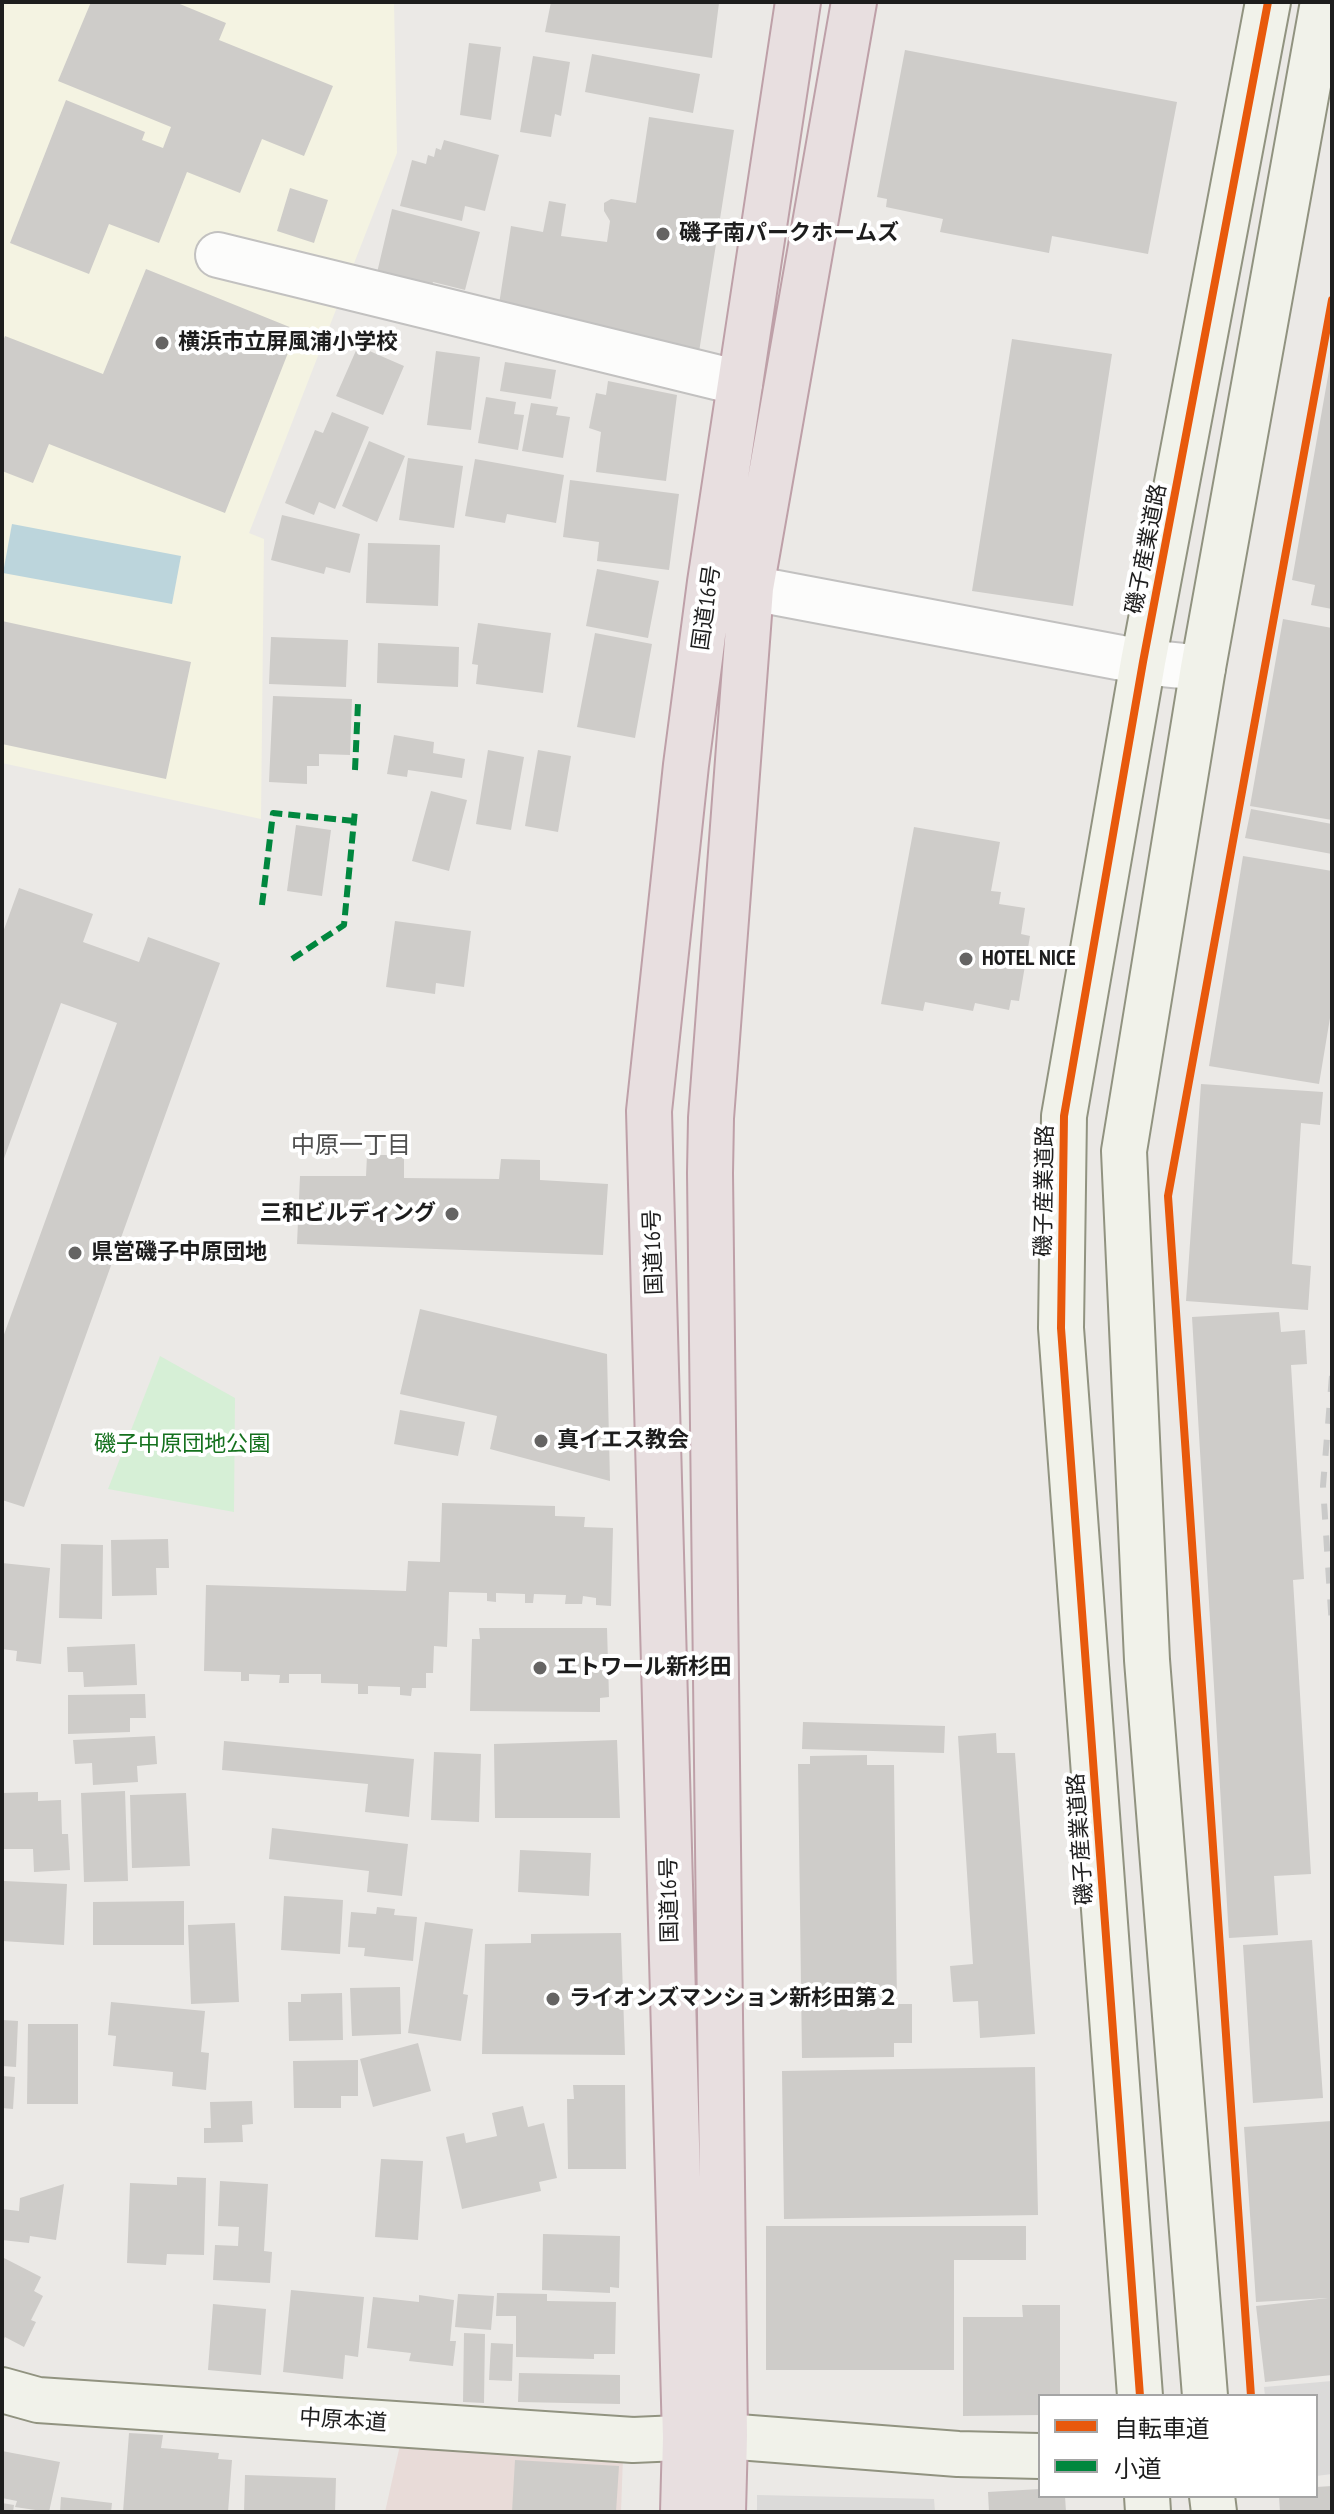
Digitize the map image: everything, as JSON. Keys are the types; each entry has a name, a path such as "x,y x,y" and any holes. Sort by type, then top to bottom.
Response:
{"highway":[{"name":"国道16号","path":"683,2512 705,2437 709,1146 740,383 798,2"},
{"name":"国道16号","path":"723,2512 705,2437 649,1111 677,843 854,2"}],"street":[{"name":"磯子産業道路","path":"1140,2394 1061,1328 1064,1116 1143,662 1268,2"},
{"path":"1205,2394 1147,1660 1124,1151 1203,668 1323,2"},
{"path":"218,255 740,383"},
{"path":"731,585 1143,662 1203,668"},
{"name":"中原本道","path":"2,2390 38,2400 633,2440 705,2437 958,2454 1038,2456"}],"shaded area":[{"name":"横浜市立屏風浦小学校","path":"2,2 394,2 397,153 249,533 264,539 261,819 2,763"},
{"path":"1332,2381 1332,2474 1318,2476 1318,2394 1265,2394 1264,2387"},
{"path":"400,2445 623,2457 621,2512 385,2512"},
{"path":"757,2495 934,2499 935,2512 757,2512"}],"green space":[{"name":"磯子中原団地公園","path":"160,1356 235,1398 234,1512 108,1489"}],"water":[{"path":"12,524 181,556 172,604 3,573"}],"building":[{"path":"91,2 175,2 226,23 219,40 333,86 304,156 262,139 240,193 187,172 159,243 109,224 89,274 10,243 66,100 145,132 142,140 163,148 171,127 58,81"},
{"path":"551,2 719,3 712,58 545,32"},
{"path":"469,43 501,47 491,120 460,115"},
{"path":"905,50 1177,102 1148,254 1052,236 1049,253 940,232 943,219 886,207 887,199 877,197"},
{"path":"592,54 700,74 693,113 585,92"},
{"path":"533,56 570,62 561,116 555,114 551,137 520,132"},
{"name":"磯子南パークホームズ","path":"649,117 734,130 699,352 603,339 604,327 498,311 511,226 543,232 549,201 566,204 561,236 607,242 610,221 604,211 604,203 611,199 636,203"},
{"path":"444,140 499,155 485,211 465,206 462,221 400,206 412,160 426,164 428,155 434,157 436,148 441,150"},
{"path":"290,188 328,200 314,243 277,231"},
{"path":"392,209 480,232 465,290 433,282 430,291 376,277"},
{"path":"146,269 297,330 225,513 49,444 33,483 2,471 2,344 5,336 103,374"},
{"path":"1012,339 1112,354 1073,606 972,591"},
{"path":"358,346 404,366 383,415 336,396"},
{"path":"436,351 480,357 471,430 427,425"},
{"path":"505,362 556,370 551,399 500,391"},
{"path":"1330,365 1332,609 1311,605 1315,585 1292,580"},
{"path":"608,381 677,395 666,481 596,472 601,432 589,428 596,393 606,395"},
{"path":"486,397 516,402 514,414 524,415 518,450 478,443"},
{"path":"531,403 558,407 556,415 570,417 563,458 522,451"},
{"path":"332,412 369,427 335,509 319,502 314,515 285,503 315,430 323,433"},
{"path":"369,441 405,456 377,522 342,506"},
{"path":"408,458 463,466 454,528 399,520"},
{"path":"475,459 564,475 556,523 507,514 505,523 465,516"},
{"path":"570,480 679,494 669,570 597,561 599,542 563,537"},
{"path":"282,515 360,534 350,573 326,567 324,574 271,560"},
{"path":"368,543 440,545 438,606 366,603"},
{"path":"597,569 659,581 648,638 586,626"},
{"path":"1283,619 1332,628 1332,820 1250,806"},
{"path":"2,621 191,662 166,779 2,744"},
{"path":"478,623 551,633 543,693 476,684 478,665 472,664"},
{"path":"595,633 652,644 635,738 577,727"},
{"path":"271,637 348,640 346,687 269,684"},
{"path":"378,643 459,647 458,687 377,683"},
{"path":"273,696 352,699 350,755 319,754 319,766 307,766 307,784 269,782"},
{"path":"394,735 434,742 433,753 465,759 462,778 408,770 407,777 387,774"},
{"path":"488,750 524,757 511,830 476,824"},
{"path":"538,750 571,756 558,832 525,826"},
{"path":"431,791 467,800 449,871 412,861"},
{"path":"1251,809 1332,824 1332,854 1245,838"},
{"path":"296,825 331,830 322,896 287,891"},
{"path":"914,827 1000,842 991,891 1001,892 999,904 1025,908 1021,934 1030,936 1019,1001 1011,1000 1009,1010 975,1003 973,1011 925,1002 923,1011 881,1004"},
{"path":"1243,856 1332,871 1332,1006 1319,1084 1209,1066"},
{"name":"県営磯子中原団地","path":"19,888 93,914 83,942 139,962 148,937 220,963 24,1507 2,1500 2,1340 117,1023 61,1003 2,1164 2,935"},
{"path":"395,921 471,931 464,987 436,983 435,994 386,987"},
{"path":"1201,1084 1323,1092 1320,1125 1301,1123 1292,1264 1311,1266 1308,1310 1186,1301"},
{"name":"三和ビルディング","path":"367,1155 404,1155 404,1178 499,1179 501,1159 540,1160 540,1180 608,1184 603,1255 297,1244 300,1176 366,1176"},
{"path":"420,1309 607,1354 610,1481 490,1449 497,1416 400,1394"},
{"path":"1279,1312 1281,1332 1305,1330 1307,1364 1291,1365 1304,1579 1293,1580 1311,1874 1274,1876 1278,1935 1229,1938 1192,1317"},
{"path":"400,1410 465,1422 458,1456 394,1444"},
{"path":"442,1503 555,1506 555,1516 585,1517 584,1527 613,1528 611,1606 596,1605 596,1598 583,1596 582,1604 565,1604 566,1595 534,1594 533,1603 525,1603 525,1594 496,1593 496,1602 487,1601 487,1593 449,1592 447,1647 434,1646 433,1673 426,1673 426,1688 412,1688 411,1696 400,1695 400,1687 368,1686 368,1694 358,1694 358,1684 321,1683 321,1674 289,1674 289,1683 279,1683 280,1675 249,1674 249,1681 241,1681 241,1672 204,1671 206,1585 406,1591 408,1561 440,1562"},
{"path":"168,1539 169,1568 156,1568 157,1595 112,1596 111,1540"},
{"path":"61,1544 103,1545 102,1619 59,1618"},
{"path":"2,1563 50,1568 41,1664 16,1661 17,1651 2,1649"},
{"name":"エトワール新杉田","path":"479,1628 607,1628 609,1697 600,1698 600,1712 470,1711 472,1639 480,1639"},
{"path":"135,1644 137,1685 84,1687 83,1672 68,1672 67,1647"},
{"path":"145,1694 146,1718 130,1718 130,1732 68,1734 68,1695"},
{"path":"803,1722 945,1726 944,1753 802,1749"},
{"path":"996,1733 997,1753 1015,1753 1035,2034 980,2038 978,2001 953,2002 950,1966 973,1964 958,1736"},
{"path":"155,1736 157,1764 137,1766 138,1782 93,1785 92,1763 75,1764 73,1740"},
{"path":"617,1740 620,1818 495,1818 494,1744"},
{"path":"224,1741 414,1759 409,1817 365,1812 368,1784 222,1770"},
{"path":"434,1752 481,1754 479,1822 431,1820"},
{"path":"867,1755 867,1765 894,1765 897,2004 912,2004 912,2043 894,2043 894,2057 802,2058 798,1764 810,1764 810,1756"},
{"path":"125,1791 128,1881 84,1882 81,1793"},
{"path":"38,1792 38,1801 61,1800 62,1834 68,1834 70,1870 34,1872 33,1849 2,1849 2,1793"},
{"path":"186,1793 190,1866 132,1868 130,1795"},
{"path":"272,1828 408,1844 402,1896 367,1892 369,1871 269,1859"},
{"path":"520,1850 591,1853 589,1896 518,1892"},
{"path":"4,1881 67,1884 64,1945 2,1941"},
{"path":"284,1896 343,1900 340,1954 281,1950"},
{"path":"184,1901 184,1945 93,1945 93,1902"},
{"path":"377,1907 395,1909 394,1915 417,1917 413,1961 364,1956 365,1948 348,1947 351,1912 376,1914"},
{"path":"425,1922 473,1929 463,1994 468,1995 461,2041 408,2033"},
{"path":"235,1923 239,2002 191,2004 188,1925"},
{"name":"ライオンズマンション新杉田第２","path":"621,1933 625,2055 482,2054 485,1944 531,1943 531,1934"},
{"path":"1312,1940 1323,2098 1253,2103 1243,1945"},
{"path":"400,1987 401,2034 352,2036 350,1988"},
{"path":"342,1993 343,2040 289,2041 288,2002 301,2002 301,1994"},
{"path":"111,2002 205,2011 201,2052 209,2053 206,2090 172,2086 173,2072 113,2066 116,2036 108,2035"},
{"path":"2,2020 18,2021 16,2067 2,2066"},
{"path":"28,2024 78,2024 78,2104 27,2104"},
{"path":"418,2043 431,2091 373,2107 360,2059"},
{"path":"358,2060 358,2096 341,2096 341,2108 294,2108 293,2061"},
{"path":"1035,2067 1038,2215 784,2219 782,2071"},
{"path":"2,2076 15,2077 13,2109 2,2108"},
{"path":"573,2085 625,2085 626,2169 568,2169 567,2099 574,2099"},
{"path":"252,2101 253,2124 242,2125 243,2142 204,2143 204,2128 211,2128 210,2102"},
{"path":"523,2106 528,2127 544,2123 557,2178 539,2182 541,2191 462,2209 446,2137 464,2133 466,2143 497,2136 492,2113"},
{"path":"1332,2121 1332,2375 1265,2382 1256,2306 1328,2298 1256,2302 1244,2127"},
{"path":"381,2159 423,2161 418,2240 375,2237"},
{"path":"177,2177 206,2178 204,2255 167,2254 166,2265 127,2263 130,2183 177,2185"},
{"path":"220,2181 268,2184 264,2251 272,2252 270,2283 213,2280 215,2245 238,2246 239,2227 218,2226"},
{"path":"64,2184 56,2240 30,2236 29,2243 2,2240 2,2209 19,2211 20,2198"},
{"path":"766,2226 1026,2226 1026,2260 954,2260 954,2370 766,2370"},
{"path":"543,2234 620,2236 619,2288 610,2287 610,2293 542,2290"},
{"path":"2,2257 41,2277 34,2291 43,2296 31,2320 36,2322 24,2347 5,2337 2,2343"},
{"path":"291,2290 364,2297 358,2357 345,2355 343,2379 283,2372"},
{"path":"497,2293 547,2294 547,2301 616,2302 615,2354 594,2354 594,2359 516,2357 516,2316 496,2316"},
{"path":"458,2294 494,2296 491,2330 455,2327"},
{"path":"419,2295 454,2300 450,2341 456,2341 453,2366 409,2361 411,2353 367,2348 373,2297 419,2302"},
{"path":"213,2304 266,2309 261,2375 208,2370"},
{"path":"1022,2305 1060,2305 1060,2394 1038,2394 1038,2415 963,2416 963,2317 1023,2317"},
{"path":"464,2333 485,2334 484,2403 463,2402"},
{"path":"491,2343 513,2344 512,2381 489,2380"},
{"path":"519,2373 620,2375 620,2404 518,2402"},
{"path":"129,2433 163,2435 161,2448 219,2453 218,2459 232,2460 228,2512 123,2512"},
{"path":"2,2451 60,2462 49,2512 15,2507 17,2501 2,2498"},
{"path":"515,2460 619,2466 616,2512 512,2512"},
{"path":"245,2475 336,2478 335,2512 244,2512"},
{"path":"1332,2486 1332,2512 1280,2512 1279,2498 1318,2498 1318,2487"},
{"path":"1038,2489 1038,2498 1065,2498 1066,2512 989,2512 988,2492"},
{"path":"61,2497 112,2503 111,2512 60,2512"},
{"path":"2,2503 14,2505 13,2512 2,2512"}],"railway":[{"path":"1332,1376 1323,1486 1332,1627"}],"marked path":[{"path":"355,770 358,703"},
{"path":"292,959 344,925 355,810"},
{"path":"262,905 273,813 354,821"}],"cycle path":[{"path":"1140,2394 1061,1328 1064,1116 1143,662 1268,2"},
{"path":"1251,2394 1168,1196 1332,300"}],"place":[{"name":"磯子南パークホームズ","path":"663,234"},
{"name":"横浜市立屏風浦小学校","path":"162,343"},
{"name":"HOTEL NICE","path":"966,959"},
{"name":"三和ビルディング","path":"452,1214"},
{"name":"県営磯子中原団地","path":"75,1253"},
{"name":"真イエス教会","path":"541,1441"},
{"name":"エトワール新杉田","path":"540,1668"},
{"name":"ライオンズマンション新杉田第２","path":"553,1999"}],"district":[{"name":"中原一丁目","path":"351,1146"}]}
